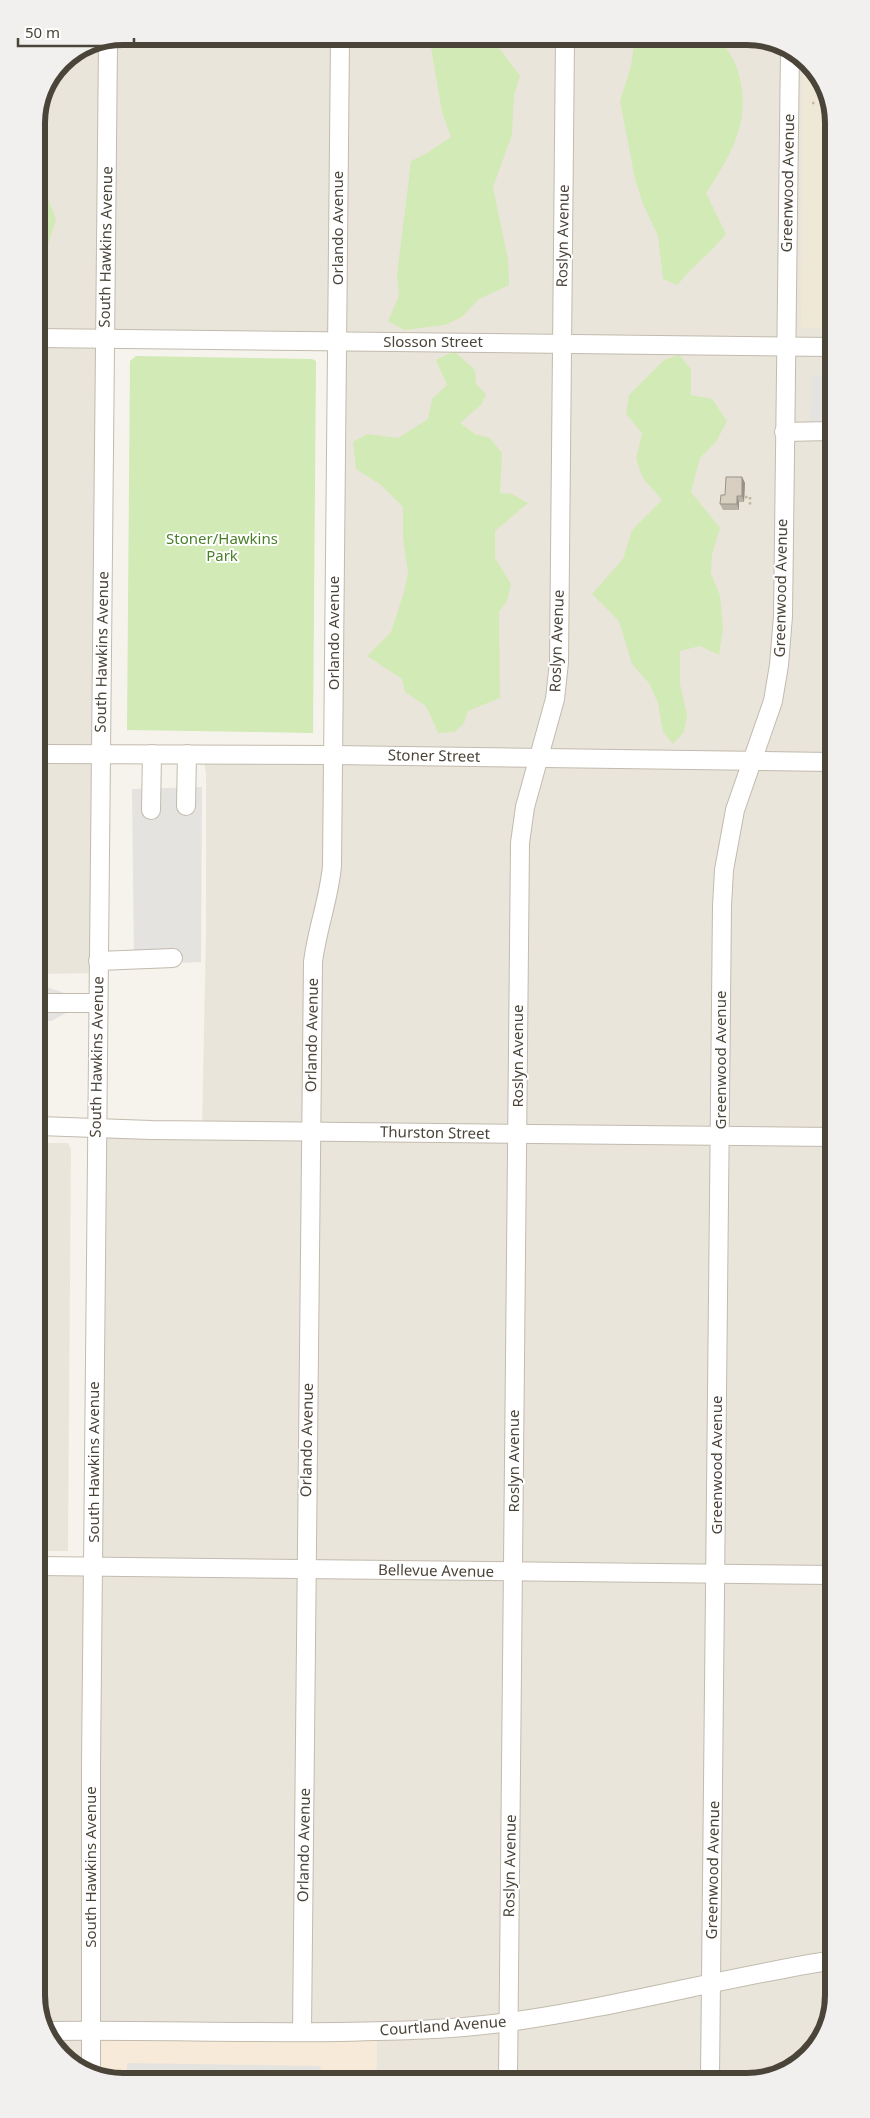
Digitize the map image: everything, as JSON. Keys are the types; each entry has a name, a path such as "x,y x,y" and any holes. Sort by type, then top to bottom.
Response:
{"street":[{"name":"Orlando Avenue","path":"302,2032 312,962 316,938 330,890 332,866 340,45"},
{"name":"Roslyn Avenue","path":"508,2073 520,844 525,807 555,699 559,662 565,45"},
{"name":"South Hawkins Avenue","path":"91,2066 96,1127 108,47"},
{"name":"Greenwood Avenue","path":"710,2073 718,1197 721,1136 724,870 736,810 773,701 779,665 783,616 790,58"},
{"name":"Slosson Street","path":"45,338 825,346"},
{"path":"784,432 825,431"},
{"name":"Stoner Street","path":"45,754 333,755 825,762"},
{"path":"151,810 152,754"},
{"path":"186,806 187,754"},
{"path":"98,961 173,958"},
{"path":"45,1003 98,1003"},
{"name":"Thurston Street","path":"45,1126 151,1130 825,1137"},
{"name":"Bellevue Avenue","path":"45,1566 825,1575"},
{"name":"Courtland Avenue","path":"54,2031 396,2031 508,2022 614,2004 711,1982 825,1961"}],"path":[{"path":"745,497 750,497 750,507"}],"shaded area":[{"path":"123,45 752,45 772,49 794,61 809,76 817,89 821,98 825,123 825,1995 821,2020 815,2034 802,2050 786,2063 772,2069 747,2073 376,2073 377,2032 103,2070 84,2063 68,2050 55,2034 49,2020 45,1995 45,1566 88,1567 97,1127 202,1130 206,931 206,774 203,754 333,755 337,342 105,339 98,973 45,974 45,118 53,89 61,76 84,55 98,49"},
{"path":"803,69 821,98 825,123 825,328 804,328 801,326"},
{"path":"813,375 825,375 825,434 810,424"},
{"path":"202,787 201,962 134,965 132,789"},
{"path":"45,986 73,996 72,1010 51,1021 45,1021"},
{"path":"45,1143 68,1143 71,1149 68,1551 45,1551"},
{"path":"91,2031 377,2031 376,2073 118,2073 108,2072 91,2066"},
{"path":"127,2063 319,2066 324,2073 127,2073"}],"green space":[{"path":"431,45 496,45 520,76 514,95 512,135 493,187 508,260 509,285 479,299 462,317 445,325 404,330 388,321 399,296 397,274 411,161 451,137 442,112"},
{"path":"634,45 725,45 737,68 741,86 743,103 738,134 732,149 706,193 726,234 677,285 663,279 658,236 643,204 635,179 620,101 631,66"},
{"path":"45,192 56,219 45,254"},
{"path":"454,351 475,370 476,384 486,394 482,404 460,423 475,434 490,438 502,453 500,493 512,494 528,503 495,531 495,558 511,584 507,601 499,612 500,698 468,711 464,723 455,732 438,733 426,706 405,692 402,679 367,656 391,632 408,573 403,537 403,507 381,485 356,469 353,442 367,434 398,438 428,419 432,399 447,385 436,360"},
{"path":"679,355 691,369 691,395 712,399 727,421 716,442 700,458 691,492 720,528 712,555 711,573 720,596 723,627 719,655 700,646 680,651 680,684 687,715 684,732 673,744 663,732 658,703 649,683 632,664 619,621 592,594 623,559 632,530 662,500 643,478 636,459 642,433 626,414 629,395 664,360"},
{"name":"Stoner/Hawkins Park","path":"136,356 312,359 316,361 313,733 127,730 130,361"}],"building":[{"path":"726,477 742,477 742,496 737,496 737,504 720,504 721,495 725,495"}]}
